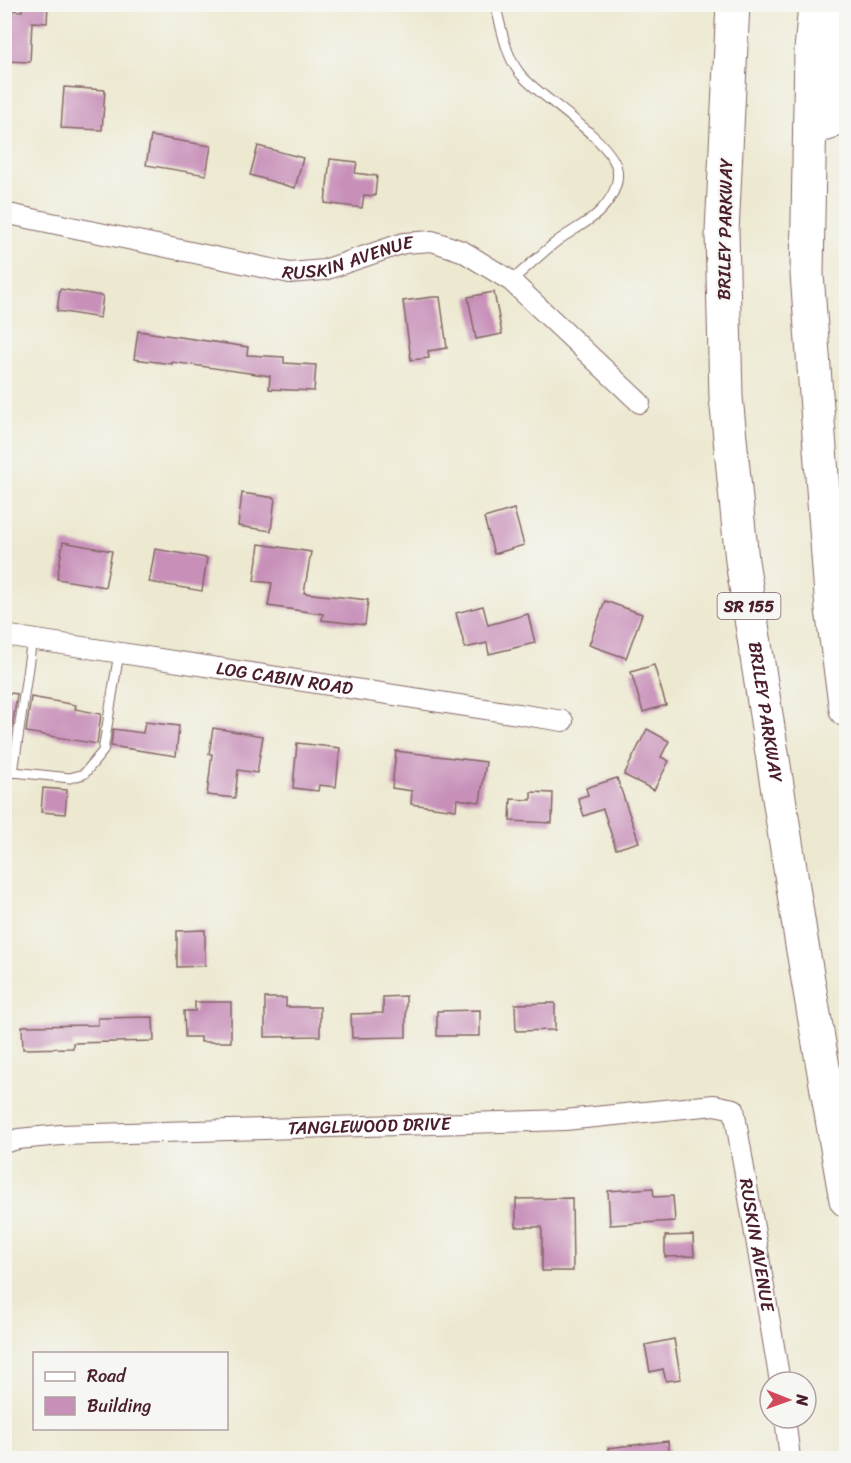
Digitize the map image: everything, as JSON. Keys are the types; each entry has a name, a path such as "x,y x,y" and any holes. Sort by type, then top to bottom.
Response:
{"highway":[{"name":"BRILEY PARKWAY","path":"733,4 722,232 726,397 742,561 802,945 846,1200"},
{"path":"815,4 811,51 807,274 832,609 846,710"},
{"path":"807,274 843,4"}],"street":[{"name":"RUSKIN AVENUE","path":"4,213 290,273 324,270 404,243 432,241 462,250 511,281 640,403"},
{"name":"LOG CABIN ROAD","path":"4,635 563,721"},
{"name":"TANGLEWOOD DRIVE","path":"4,1143 18,1139 61,1135 565,1120 714,1105 734,1109"},
{"name":"RUSKIN AVENUE","path":"734,1109 778,1370"},
{"path":"786,1430 790,1458"}],"lane":[{"path":"495,4 508,53 522,76 605,149 616,167 617,181 613,194 600,212 556,242 511,281"},
{"path":"32,639 9,772 70,778 84,774 104,751 119,653"}],"building":[{"path":"22,4 48,4 47,23 32,22 30,62 4,61 4,10 22,11"},
{"path":"64,87 105,90 102,130 61,128"},
{"path":"151,136 211,146 206,175 146,165"},
{"path":"258,146 303,158 295,188 250,175"},
{"path":"330,159 357,162 355,173 377,176 375,196 364,195 362,208 325,203"},
{"path":"60,289 103,296 100,318 57,311"},
{"path":"494,292 502,334 476,339 468,297"},
{"path":"440,297 447,348 428,351 429,358 411,360 403,301"},
{"path":"138,331 248,347 247,355 284,357 284,363 316,365 314,391 269,389 270,376 134,359"},
{"path":"242,493 275,498 271,531 238,526"},
{"path":"514,509 524,545 494,554 484,518"},
{"path":"63,542 112,551 105,587 57,579"},
{"path":"259,544 311,552 304,593 368,600 365,625 322,620 323,614 268,606 272,583 254,581"},
{"path":"155,549 207,558 202,591 149,582"},
{"path":"605,601 642,614 626,658 589,645"},
{"path":"483,606 488,625 528,614 535,643 489,654 487,643 465,648 456,613"},
{"path":"654,665 666,705 643,712 631,672"},
{"path":"4,692 17,694 12,729 4,728"},
{"path":"31,697 76,705 75,709 101,714 97,744 26,732"},
{"path":"145,722 179,726 176,756 111,746 113,729 143,733"},
{"path":"213,728 263,736 257,773 238,770 235,798 207,795"},
{"path":"647,729 669,741 661,757 669,761 654,790 624,775"},
{"path":"297,743 340,748 336,787 319,785 318,791 293,788"},
{"path":"396,751 486,762 480,802 457,799 456,810 411,804 412,791 392,788"},
{"path":"617,778 639,842 616,849 603,809 584,816 578,798 588,795 586,788"},
{"path":"43,788 67,790 65,814 41,812"},
{"path":"531,792 553,793 552,823 510,821 511,799 531,800"},
{"path":"205,930 205,966 177,967 177,931"},
{"path":"406,996 406,1037 352,1038 351,1014 383,1013 383,997"},
{"path":"265,998 286,998 286,1007 320,1007 320,1036 265,1037"},
{"path":"195,1002 231,1002 231,1042 201,1042 201,1037 185,1037 184,1011 195,1011"},
{"path":"555,1003 555,1030 516,1031 515,1004"},
{"path":"480,1010 480,1036 437,1036 437,1011"},
{"path":"153,1017 154,1041 73,1043 73,1048 23,1049 22,1026 98,1025 98,1018"},
{"path":"653,1188 654,1197 673,1196 675,1221 610,1225 608,1191"},
{"path":"572,1198 573,1271 542,1271 542,1227 516,1227 516,1199"},
{"path":"693,1235 694,1256 665,1257 665,1236"},
{"path":"674,1339 681,1379 666,1381 663,1369 650,1372 645,1345"},
{"path":"668,1441 670,1458 608,1458 608,1448"}]}
